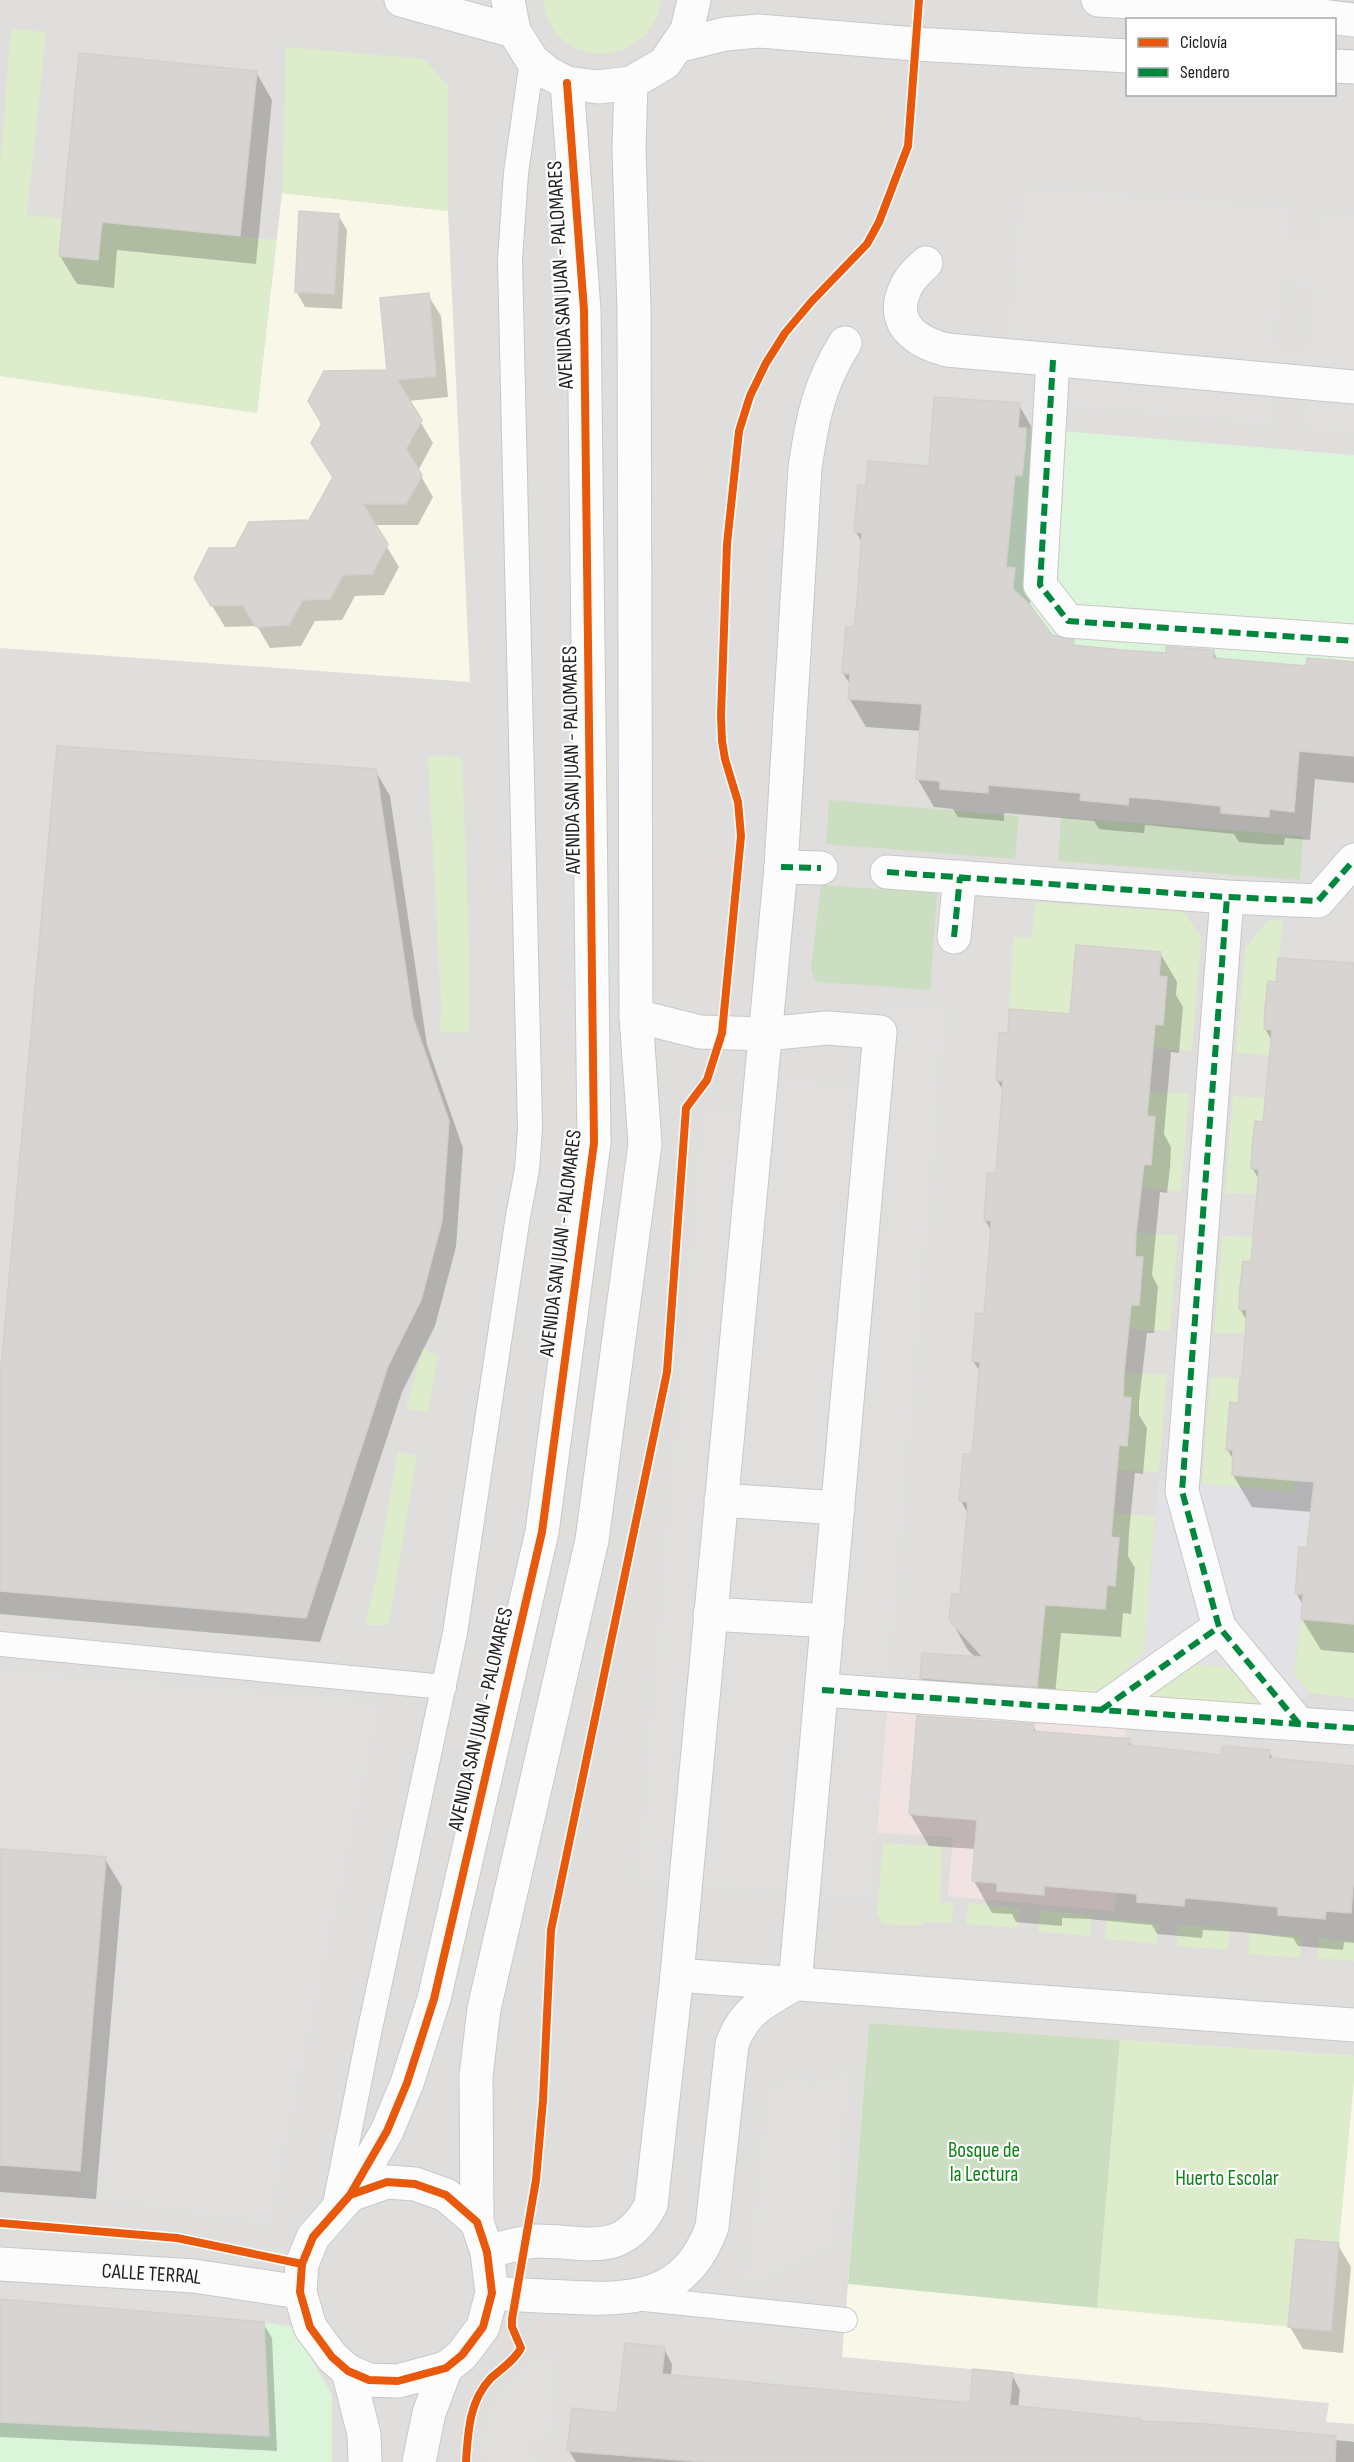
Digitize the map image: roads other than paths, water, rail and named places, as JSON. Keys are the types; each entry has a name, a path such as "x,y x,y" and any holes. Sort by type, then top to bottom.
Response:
{"street":[{"path":"401,0 514,32"},
{"path":"508,0 514,32 532,60 548,73 567,83 598,87 631,83 665,63 687,30 693,0"},
{"path":"1098,0 1264,9 1310,7 1354,20"},
{"path":"677,46 725,34 759,31 915,44 1126,56"},
{"path":"1336,66 1354,67"},
{"name":"AVENIDA SAN JUAN - PALOMARES","path":"342,2203 387,2132 407,2083 434,1999 542,1532 594,1143 584,310 567,83"},
{"path":"631,83 629,149 634,309 636,1016 645,1144 592,1540 484,2009 476,2076 482,2237 492,2294 483,2327 462,2355 446,2368 398,2381 369,2380 348,2371 332,2357 310,2327 300,2292 302,2264 313,2237 342,2203 387,2182 415,2184 446,2195 482,2237 603,2244 624,2238 641,2224 651,2205 677,1975 780,867 805,468 816,404 829,368 845,343"},
{"path":"926,263 909,280 900,314 904,323 918,340 929,346 946,350 1354,387"},
{"path":"1053,360 1040,585 1068,621 1354,641"},
{"path":"887,872 1227,897 1318,901 1354,860"},
{"path":"780,867 821,868"},
{"path":"954,938 960,877"},
{"path":"1227,897 1182,1491 1219,1627 1299,1724"},
{"path":"636,1016 700,1032 765,1034 827,1028 880,1032 795,1984"},
{"path":"721,1500 838,1508"},
{"path":"710,1614 828,1621"},
{"path":"1101,1710 1219,1627"},
{"path":"822,1690 1354,1728"},
{"path":"677,1975 1354,2025"},
{"path":"492,2294 630,2298 655,2290 676,2279 693,2264 705,2246 712,2227 735,2036 744,2019 759,2006 795,1984"},
{"name":"CALLE TERRAL","path":"0,2264 194,2276 300,2292"},
{"path":"419,2462 429,2413 446,2368"},
{"path":"348,2371 364,2434 365,2462"}],"lane":[{"path":"342,2203 368,2038 455,1633 514,1240 527,1170 530,1128 510,260 516,172 532,60"},
{"path":"0,1644 444,1687"},
{"path":"630,2298 845,2320"}],"park label":[{"name":"Bosque de la Lectura","path":"984,2162"},
{"name":"Huerto Escolar","path":"1227,2178"}]}
